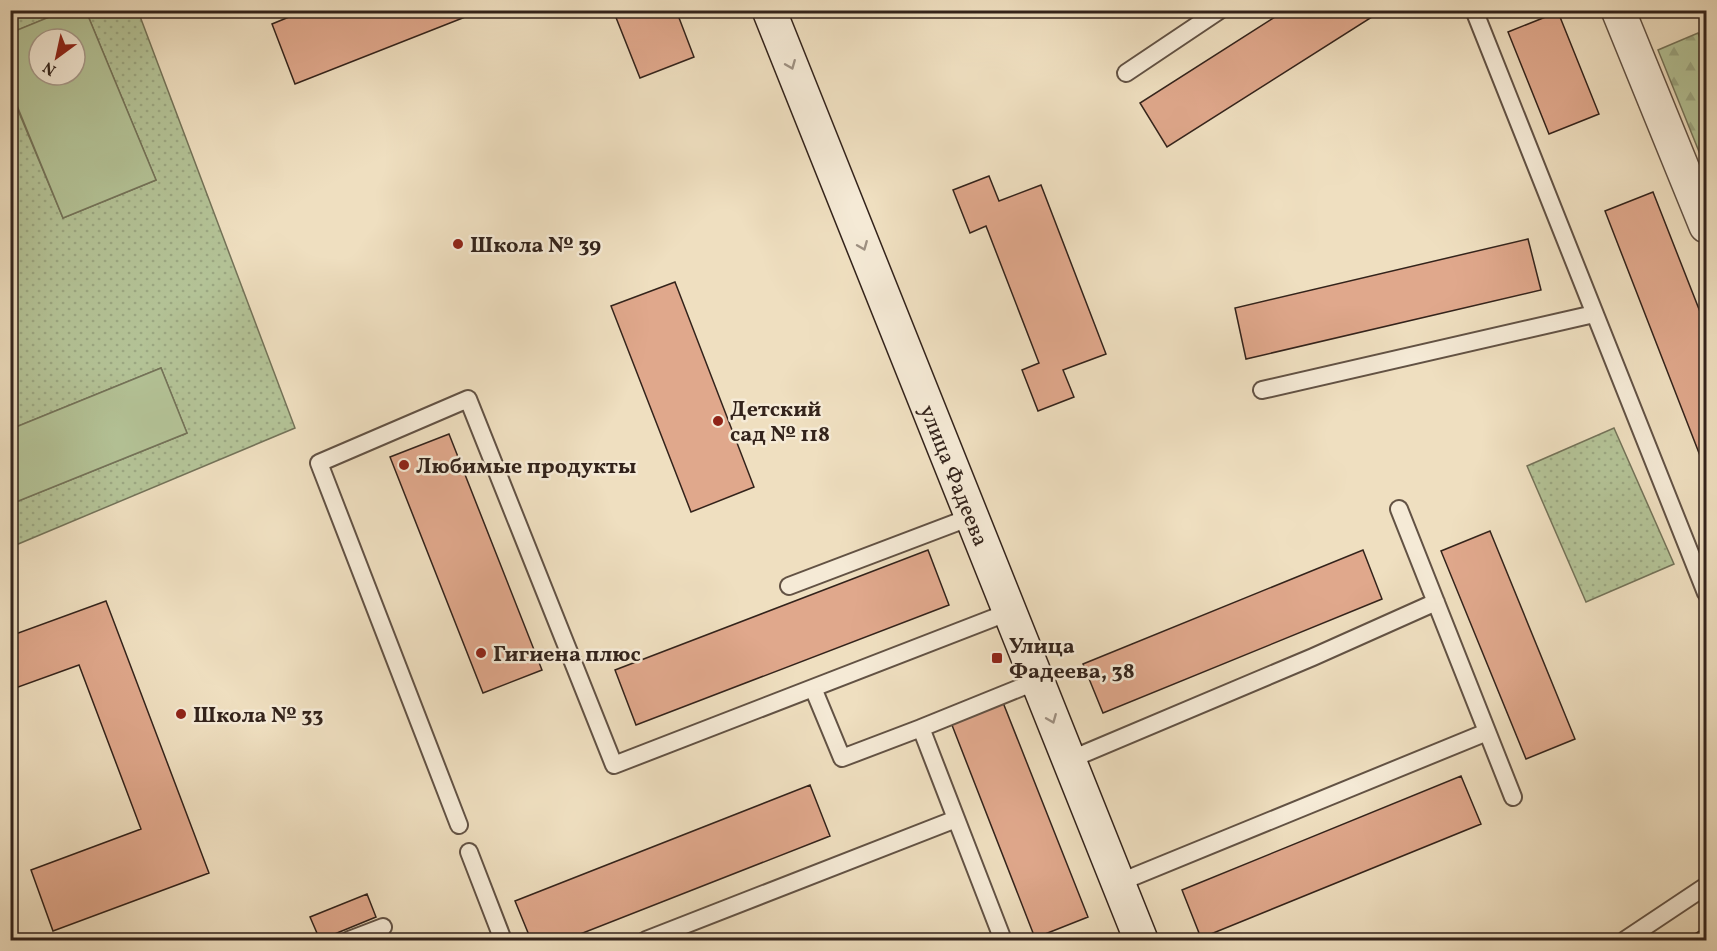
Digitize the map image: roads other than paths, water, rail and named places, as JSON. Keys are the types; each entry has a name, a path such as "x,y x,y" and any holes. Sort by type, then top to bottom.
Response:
{"street":[{"name":"улица Фадеева","path":"769,10 1141,940"},
{"path":"1618,10 1707,226"}],"lane":[{"path":"1126,73 1220,10"},
{"path":"1474,10 1594,314 1701,564 1707,593"},
{"path":"1262,390 1594,314"},
{"path":"459,825 319,463 468,399 614,765 1009,612"},
{"path":"1399,508 1513,797"},
{"path":"789,586 971,517"},
{"path":"1069,760 1313,657 1436,602"},
{"path":"813,688 842,758 1037,681"},
{"path":"921,728 1003,940"},
{"path":"1118,883 1487,732"},
{"path":"646,940 956,819"},
{"path":"469,852 504,940"},
{"path":"1625,940 1707,886"},
{"path":"349,940 383,927"}],"place":[{"name":"Школа № 39","path":"458,244"},
{"name":"Детский сад № 118","path":"718,421"},
{"name":"Любимые продукты","path":"404,465"},
{"name":"Гигиена плюс","path":"481,653"},
{"name":"Улица Фадеева, 38","path":"997,658"},
{"name":"Школа № 33","path":"181,714"}]}
